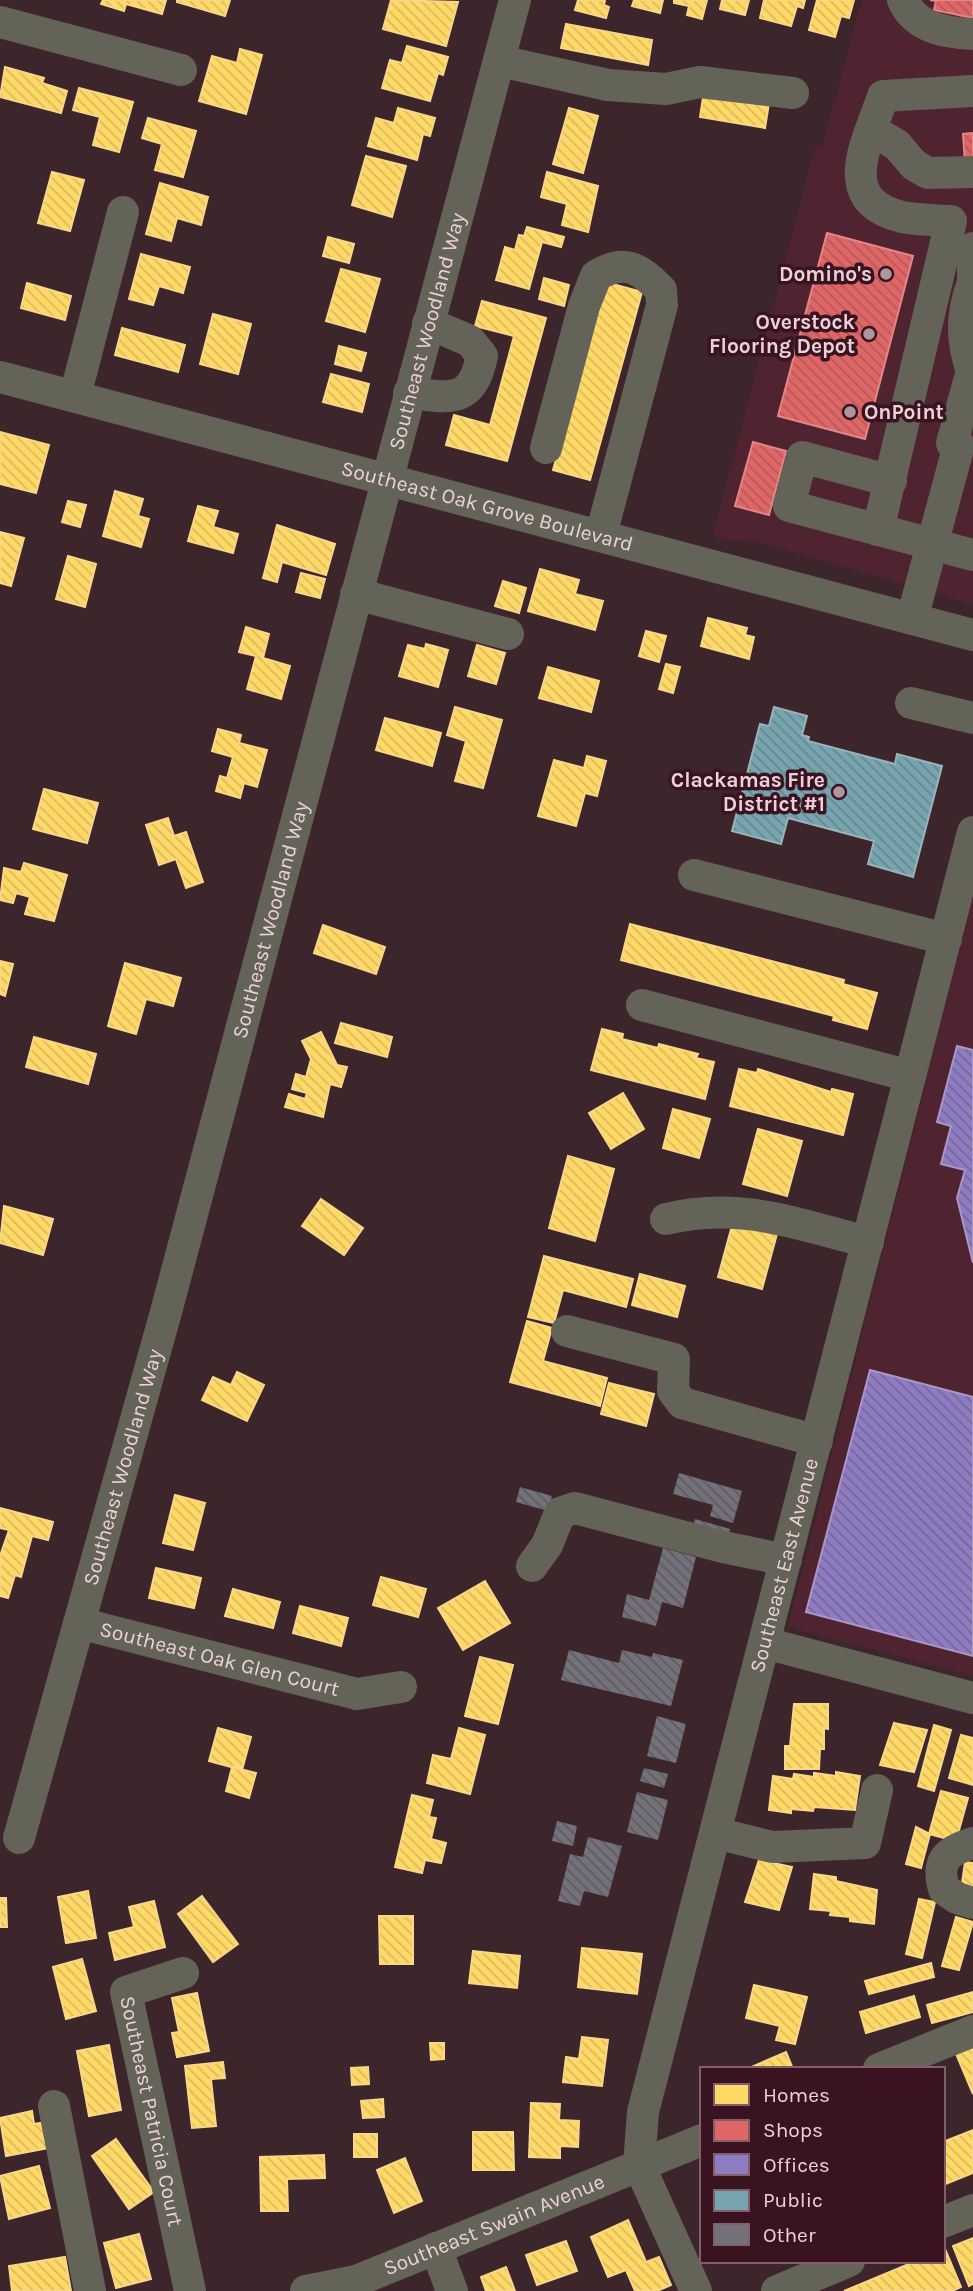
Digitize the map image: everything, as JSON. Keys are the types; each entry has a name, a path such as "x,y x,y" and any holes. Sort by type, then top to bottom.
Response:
{"street":[{"name":"Southeast Woodland Way","path":"19,1838 169,1299 515,0"},
{"path":"904,2 929,14 973,24"},
{"path":"904,2 915,18 934,28 973,34"},
{"path":"0,22 181,70"},
{"path":"499,61 608,85 666,89 700,82 793,93"},
{"path":"878,530 951,222 902,217 874,205 862,191 858,177 883,96 973,91"},
{"path":"872,130 897,145 914,165 928,173 973,172"},
{"path":"75,396 123,212"},
{"path":"912,619 961,446 972,370 963,345 964,310 972,292 973,248"},
{"path":"546,448 596,276 608,268 622,264 637,267 661,290 662,305 601,535"},
{"path":"409,393 443,397 462,394 472,386 478,372 482,356 470,341 428,323"},
{"name":"Southeast Oak Grove Boulevard","path":"0,377 973,635"},
{"path":"901,429 961,446"},
{"path":"891,481 802,457 789,506 973,555"},
{"path":"356,594 508,634"},
{"path":"911,703 973,718"},
{"name":"Southeast East Avenue","path":"696,2291 639,2165 643,2112 973,832"},
{"path":"694,875 946,939"},
{"path":"642,1005 910,1076"},
{"path":"666,1219 696,1212 726,1210 868,1242"},
{"path":"567,1331 674,1359 673,1391 682,1403 817,1441"},
{"path":"532,1566 547,1545 551,1530 561,1513 575,1508 723,1547 786,1560"},
{"name":"Southeast Oak Glen Court","path":"79,1623 357,1694 401,1687"},
{"path":"765,1643 973,1698"},
{"path":"716,1833 772,1847 865,1843 877,1790"},
{"path":"973,1843 958,1848 944,1858 939,1873 943,1889 957,1898 973,1903"},
{"name":"Southeast Patricia Court","path":"183,1973 126,1992 190,2291"},
{"path":"884,2067 973,2031"},
{"path":"54,2106 90,2291"},
{"name":"Southeast Swain Avenue","path":"306,2291 356,2281 639,2165 698,2151"},
{"path":"945,2221 973,2210"},
{"path":"436,2248 452,2291"},
{"path":"777,2291 844,2263"}],"shaded area":[{"path":"862,0 973,0 973,604 747,539 734,541 713,536 815,147 822,148"},
{"path":"973,896 973,1676 788,1627"}],"building: Homes":[{"path":"103,0 166,0 162,14 126,4 124,11 101,4"},
{"path":"177,0 230,0 225,16"},
{"path":"391,0 458,2 446,46 383,29"},
{"path":"578,0 605,0 604,5 609,7 606,18 575,10"},
{"path":"634,0 663,0 660,13 632,6"},
{"path":"674,0 707,0 702,19 687,15 689,6 674,3"},
{"path":"722,0 749,0 745,15 720,9"},
{"path":"764,0 805,0 803,8 797,6 791,26 760,18"},
{"path":"817,0 854,0 849,18 841,16 835,37 809,30"},
{"path":"566,24 652,40 648,65 561,48"},
{"path":"407,46 448,57 443,75 438,73 430,101 382,88 390,60 402,63"},
{"path":"240,49 262,55 246,114 199,101 212,56 237,63"},
{"path":"5,67 44,78 42,83 67,91 61,113 0,97"},
{"path":"79,88 133,102 119,152 93,145 100,117 73,110"},
{"path":"704,91 769,103 765,128 700,117"},
{"path":"398,108 435,118 430,136 423,134 417,160 368,146 376,118 394,123"},
{"path":"569,108 598,116 583,173 553,164"},
{"path":"148,118 196,131 183,177 155,170 162,144 142,138"},
{"path":"366,156 406,166 392,217 352,205"},
{"path":"52,172 84,180 70,231 38,223"},
{"path":"547,172 598,186 588,232 562,225 567,204 541,197"},
{"path":"160,183 208,197 201,225 177,218 171,241 146,234"},
{"path":"527,227 564,237 561,247 542,242 529,289 496,280 505,247 515,250 519,235 524,236"},
{"path":"328,237 354,244 349,263 323,256"},
{"path":"141,254 190,267 183,293 159,286 153,305 129,299"},
{"path":"341,269 380,279 365,332 326,321"},
{"path":"544,278 569,285 564,306 539,299"},
{"path":"605,282 642,292 590,480 553,470"},
{"path":"27,283 71,296 65,320 21,308"},
{"path":"482,301 546,318 507,461 446,445 454,415 490,425 514,336 475,326"},
{"path":"213,314 251,324 238,374 200,364"},
{"path":"122,328 185,345 178,372 115,355"},
{"path":"339,346 366,353 361,371 335,364"},
{"path":"331,374 369,384 362,412 323,402"},
{"path":"0,432 49,445 36,493 0,484"},
{"path":"115,491 143,499 138,516 149,519 141,547 103,536"},
{"path":"68,501 86,505 80,527 62,522"},
{"path":"198,506 218,511 213,527 238,534 233,553 188,541"},
{"path":"277,525 335,544 326,575 282,562 277,582 263,578"},
{"path":"0,532 24,538 11,586 0,583"},
{"path":"68,556 96,564 85,607 56,599"},
{"path":"540,569 579,580 575,594 603,601 595,630 528,611"},
{"path":"301,573 325,579 320,598 296,592"},
{"path":"503,581 526,588 519,613 495,606"},
{"path":"708,618 747,628 745,635 754,637 749,659 701,646"},
{"path":"246,627 269,634 263,658 290,666 281,699 247,689 256,656 239,652"},
{"path":"646,631 666,636 659,662 639,656"},
{"path":"426,644 448,650 438,687 399,676 408,645 425,649"},
{"path":"477,645 505,653 496,684 468,676"},
{"path":"666,664 680,667 673,693 659,689"},
{"path":"548,667 599,681 591,712 539,698"},
{"path":"455,707 502,720 483,788 455,781 466,741 447,735"},
{"path":"385,718 441,733 432,766 376,750"},
{"path":"218,729 241,735 239,743 267,750 257,787 244,783 240,798 216,791 220,776 227,778 233,757 212,751"},
{"path":"587,756 606,761 597,796 585,793 576,826 538,816 554,760 584,768"},
{"path":"44,789 98,803 87,843 33,829"},
{"path":"168,818 174,836 186,832 203,882 186,888 176,859 159,865 146,825"},
{"path":"24,863 67,875 54,921 25,914 30,897 16,893 13,903 0,900 4,868 21,872"},
{"path":"630,924 844,980 843,984 877,993 867,1029 833,1020 834,1016 621,960"},
{"path":"323,925 385,947 376,974 314,953"},
{"path":"0,961 13,964 5,996 0,994"},
{"path":"125,963 181,978 173,1006 146,999 136,1034 108,1026"},
{"path":"341,1023 392,1037 387,1057 335,1043"},
{"path":"602,1029 623,1034 622,1039 658,1048 659,1044 698,1054 696,1058 714,1062 705,1099 591,1070"},
{"path":"321,1032 337,1065 347,1067 341,1087 330,1084 323,1117 285,1107 289,1094 305,1099 307,1093 292,1089 296,1074 306,1077 311,1059 302,1041"},
{"path":"34,1037 96,1054 88,1084 26,1067"},
{"path":"739,1069 757,1073 758,1069 831,1092 832,1089 853,1094 843,1135 730,1106"},
{"path":"623,1093 644,1129 611,1149 589,1113"},
{"path":"673,1109 710,1119 699,1158 663,1148"},
{"path":"758,1129 802,1141 787,1196 743,1184"},
{"path":"568,1156 614,1169 595,1241 549,1228"},
{"path":"321,1199 363,1228 344,1255 302,1226"},
{"path":"4,1206 53,1219 43,1255 0,1243"},
{"path":"733,1222 777,1234 762,1289 718,1277"},
{"path":"544,1256 633,1279 626,1307 563,1290 554,1323 528,1317"},
{"path":"640,1274 685,1286 677,1317 632,1305"},
{"path":"527,1321 552,1328 543,1361 607,1378 600,1406 510,1382"},
{"path":"237,1372 264,1385 247,1421 202,1400 213,1377 231,1385"},
{"path":"609,1383 654,1394 646,1426 601,1414"},
{"path":"175,1495 205,1503 193,1550 163,1543"},
{"path":"0,1508 53,1522 48,1540 32,1536 21,1577 15,1575 8,1598 0,1596 0,1556 9,1530 0,1528"},
{"path":"156,1568 201,1578 194,1608 149,1598"},
{"path":"381,1577 426,1589 418,1617 373,1605"},
{"path":"485,1581 510,1623 463,1650 438,1608"},
{"path":"233,1589 280,1602 273,1628 225,1616"},
{"path":"300,1606 348,1618 341,1646 293,1633"},
{"path":"480,1657 513,1665 498,1724 465,1716"},
{"path":"794,1704 828,1704 828,1729 824,1728 824,1749 820,1749 819,1769 785,1769 785,1746 790,1746"},
{"path":"894,1723 927,1730 914,1772 880,1765"},
{"path":"934,1725 951,1730 934,1791 918,1786"},
{"path":"218,1728 251,1737 242,1770 209,1761"},
{"path":"459,1728 485,1735 470,1794 427,1783 433,1755 451,1759"},
{"path":"961,1735 973,1738 973,1785 949,1778"},
{"path":"232,1767 256,1773 249,1798 226,1791"},
{"path":"836,1772 860,1776 855,1810 814,1807 813,1811 791,1809 791,1813 769,1810 773,1776 793,1779 794,1774 836,1776"},
{"path":"941,1791 968,1798 956,1841 929,1834"},
{"path":"412,1795 433,1800 429,1817 436,1818 431,1839 446,1843 441,1863 425,1860 422,1873 395,1867"},
{"path":"916,1827 930,1834 921,1868 906,1864"},
{"path":"759,1860 792,1867 779,1910 745,1902"},
{"path":"965,1862 973,1863 973,1892 961,1890"},
{"path":"814,1874 836,1877 836,1881 877,1890 874,1924 830,1915 831,1911 810,1909"},
{"path":"88,1891 96,1938 66,1943 58,1897"},
{"path":"202,1896 238,1944 213,1962 178,1914"},
{"path":"0,1898 6,1898 7,1927 0,1927"},
{"path":"919,1899 935,1902 922,1958 906,1954"},
{"path":"154,1901 165,1947 115,1960 109,1933 134,1927 129,1907"},
{"path":"379,1916 413,1916 413,1964 380,1964"},
{"path":"956,1917 973,1922 959,1970 942,1966"},
{"path":"582,1948 642,1954 637,1994 578,1987"},
{"path":"473,1951 520,1956 517,1988 469,1983"},
{"path":"82,1959 96,2011 66,2019 53,1967"},
{"path":"931,1963 934,1977 869,1994 865,1981"},
{"path":"754,1985 807,1997 795,2044 776,2040 780,2026 746,2018"},
{"path":"973,1992 973,2012 932,2023 927,2005"},
{"path":"197,1993 209,2051 177,2057 172,2033 179,2032 172,1998"},
{"path":"914,1996 920,2017 866,2033 860,2012"},
{"path":"582,2037 608,2040 602,2086 563,2082 566,2057 579,2059"},
{"path":"973,2041 973,2094 954,2049"},
{"path":"430,2043 444,2043 444,2059 431,2060"},
{"path":"109,2045 121,2110 89,2116 77,2051"},
{"path":"786,2052 792,2067 752,2067"},
{"path":"223,2062 225,2078 211,2079 216,2126 192,2128 185,2066"},
{"path":"368,2067 369,2084 352,2085 351,2068"},
{"path":"383,2099 384,2117 363,2118 361,2101"},
{"path":"531,2103 560,2104 559,2120 579,2121 578,2147 560,2146 560,2158 529,2157"},
{"path":"32,2111 34,2124 46,2122 49,2148 6,2156 0,2118"},
{"path":"973,2130 973,2173 945,2184 945,2141"},
{"path":"473,2132 513,2132 514,2170 473,2170"},
{"path":"354,2134 377,2134 377,2157 354,2157"},
{"path":"116,2139 154,2192 129,2209 92,2156"},
{"path":"324,2155 325,2178 287,2179 288,2211 261,2211 260,2157"},
{"path":"405,2158 422,2201 394,2213 377,2170"},
{"path":"39,2166 50,2208 9,2219 0,2176"},
{"path":"628,2220 646,2262 659,2257 671,2285 657,2291 635,2291 626,2270 608,2277 591,2237"},
{"path":"139,2234 151,2279 116,2288 104,2243"},
{"path":"973,2238 973,2284 969,2286 953,2246"},
{"path":"566,2241 577,2271 537,2285 526,2255"},
{"path":"945,2249 961,2287 952,2291 844,2291 911,2263 945,2263"},
{"path":"65,2257 71,2291 12,2291 9,2266"},
{"path":"506,2267 515,2291 486,2291 481,2277"}],"building: Shops":[{"path":"930,0 973,0 973,18 934,10 936,1"},
{"path":"973,133 973,163 965,164 963,134"},
{"path":"827,233 913,256 865,439 778,416"},
{"path":"753,442 786,451 769,515 735,506"}],"building: Offices":[{"path":"957,1046 973,1050 973,1263 957,1198 965,1170 941,1164 951,1126 937,1122"},
{"path":"870,1370 973,1397 973,1656 806,1612"}],"building: Public":[{"name":"Clackamas Fire District #1","path":"774,707 807,716 802,735 809,737 808,741 895,764 897,754 942,766 913,877 868,864 874,841 788,818 781,844 732,831 760,724 769,726"}],"building: Other":[{"path":"679,1473 742,1491 733,1523 710,1516 713,1505 673,1494"},
{"path":"520,1487 552,1496 548,1511 516,1502"},
{"path":"695,1519 730,1529 726,1545 691,1536"},
{"path":"663,1548 696,1557 683,1608 662,1602 656,1626 622,1617 627,1594 649,1600"},
{"path":"569,1650 619,1663 622,1650 683,1660 671,1706 561,1680"},
{"path":"657,1716 686,1724 676,1763 647,1756"},
{"path":"644,1768 668,1774 664,1788 640,1781"},
{"path":"637,1792 668,1800 658,1840 627,1832"},
{"path":"557,1821 577,1826 573,1846 552,1841"},
{"path":"588,1837 622,1846 608,1897 584,1891 580,1906 558,1901 570,1854 583,1857"}],"place":[{"name":"Domino's","path":"886,274"},
{"name":"Overstock Flooring Depot","path":"869,334"},
{"name":"OnPoint","path":"850,412"},
{"name":"Clackamas Fire District #1","path":"839,792"}]}
